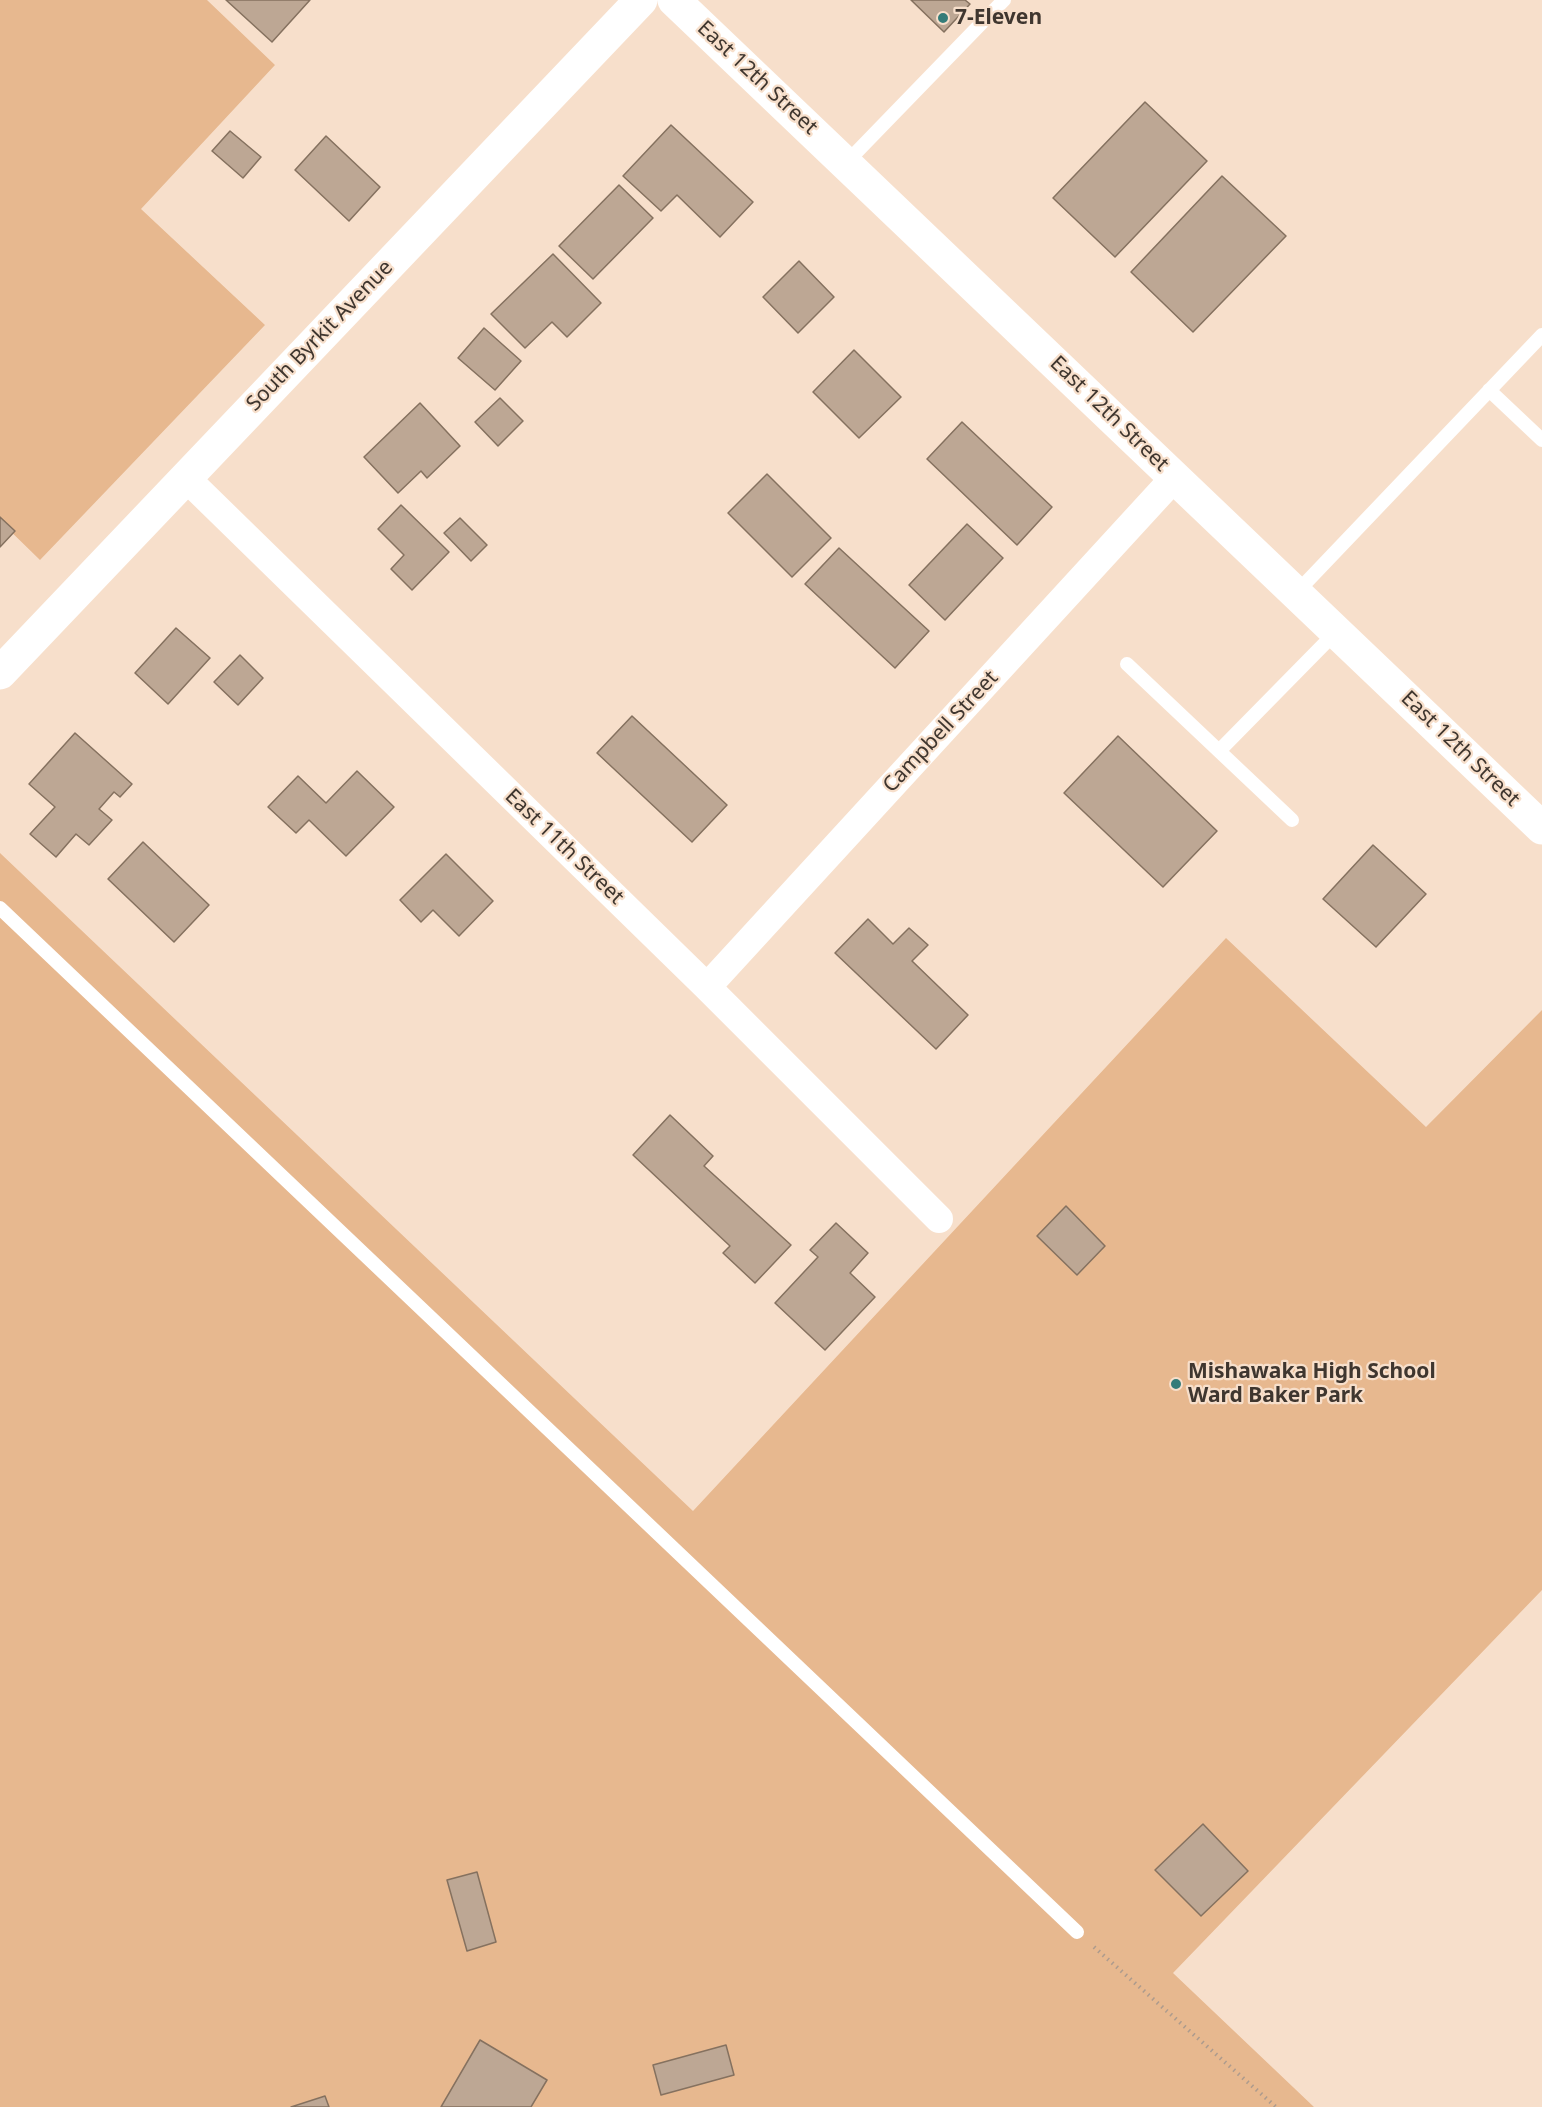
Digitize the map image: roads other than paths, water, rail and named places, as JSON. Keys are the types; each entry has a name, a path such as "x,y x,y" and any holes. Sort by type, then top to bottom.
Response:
{"street":[{"name":"South Byrkit Avenue","path":"0,672 640,0"},
{"name":"East 12th Street","path":"675,0 1542,828"},
{"name":"Campbell Street","path":"707,987 1175,477"},
{"name":"East 11th Street","path":"186,478 707,987 939,1219"}],"lane":[{"path":"846,163 1004,0"},
{"path":"1297,592 1542,334"},
{"path":"1489,390 1542,440"},
{"path":"1220,750 1337,630"},
{"path":"1127,664 1292,820"},
{"path":"0,908 1077,1932"}],"place":[{"name":"7-Eleven","path":"943,18"},
{"name":"Mishawaka High School Ward Baker Park","path":"1176,1384"}]}
